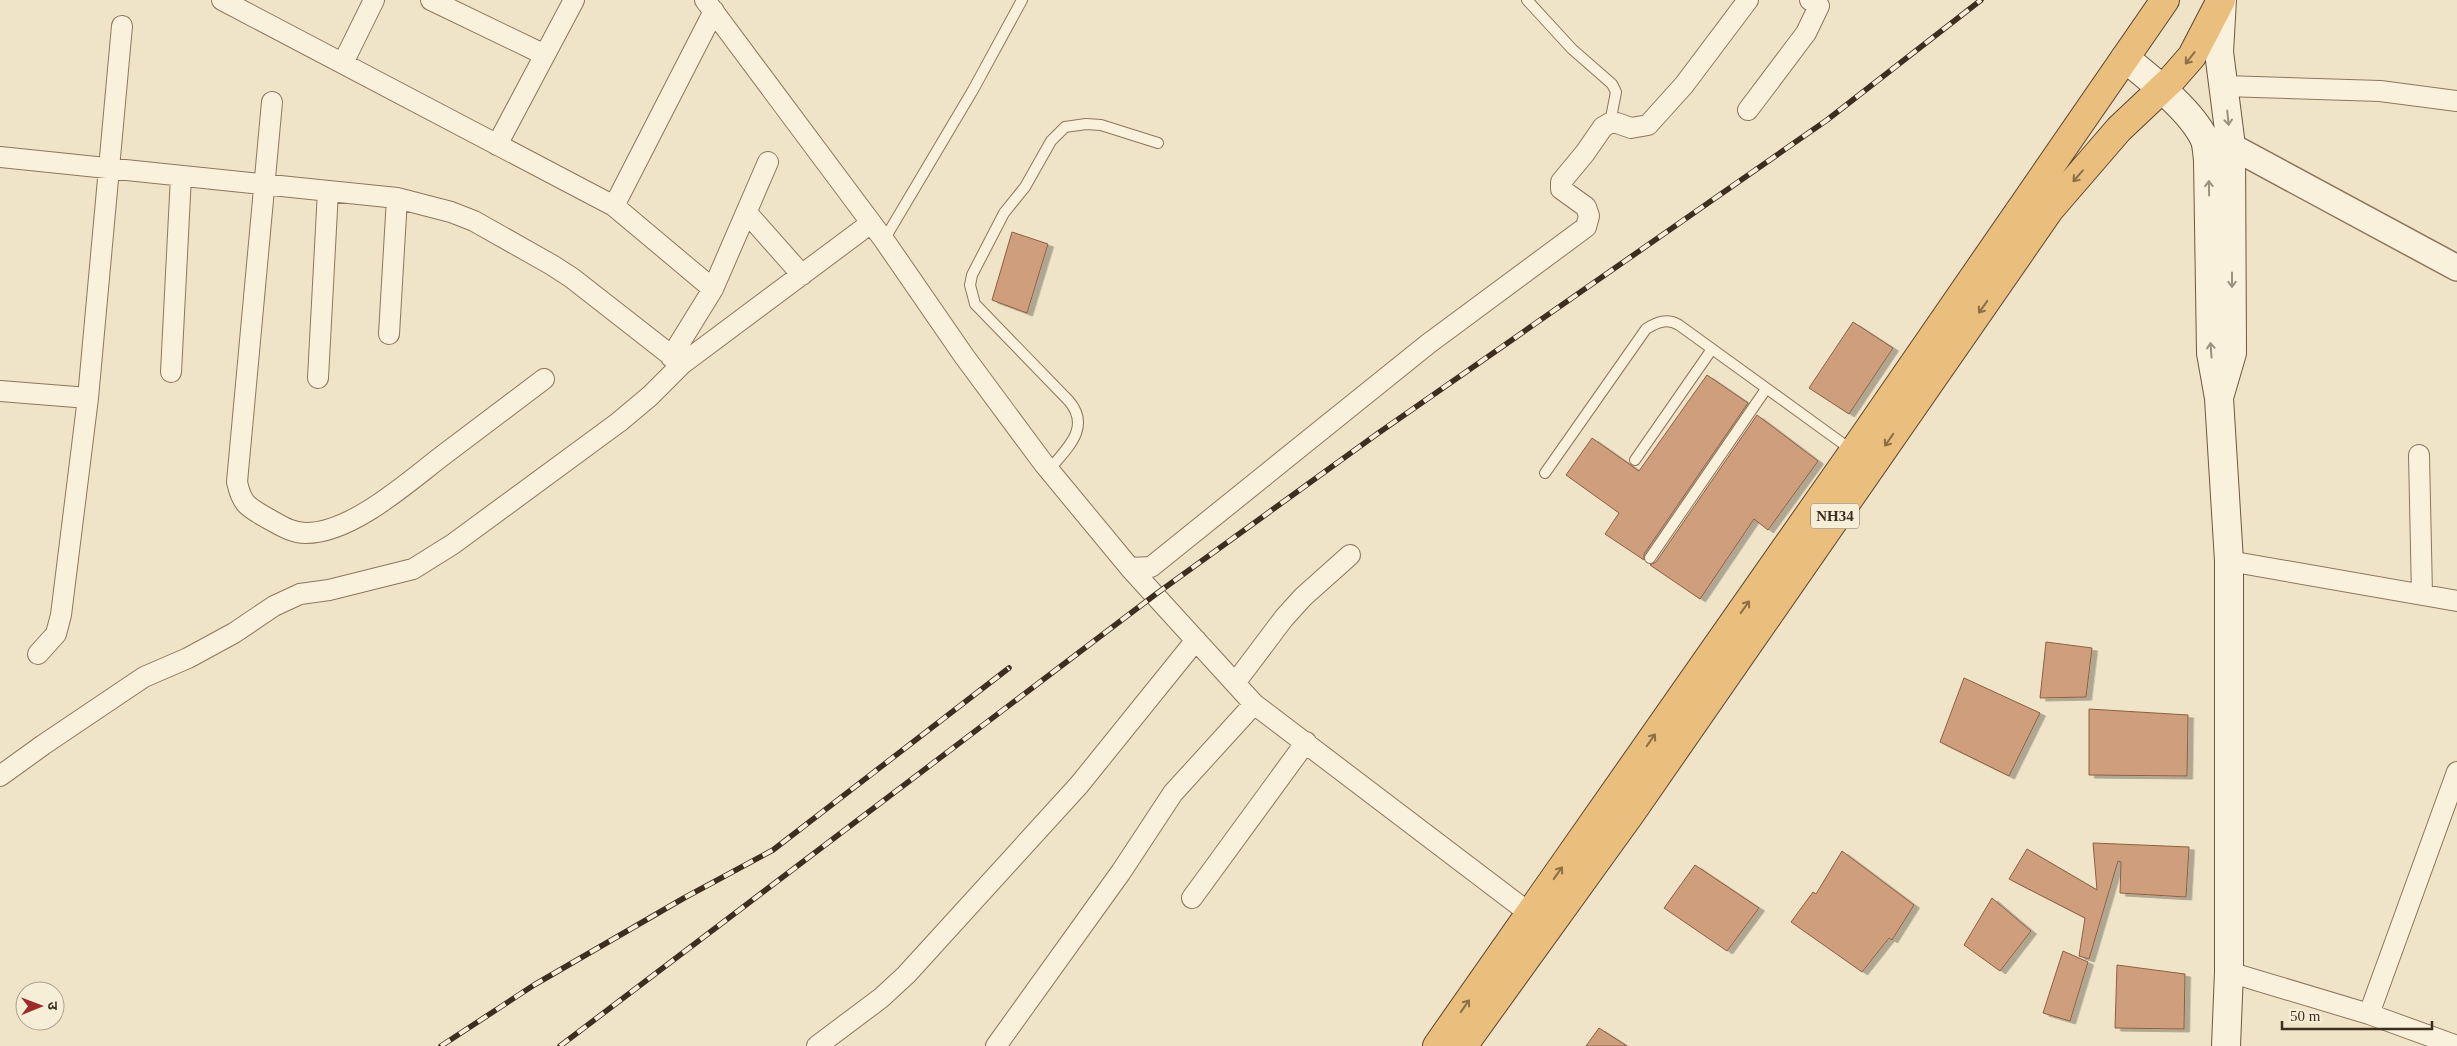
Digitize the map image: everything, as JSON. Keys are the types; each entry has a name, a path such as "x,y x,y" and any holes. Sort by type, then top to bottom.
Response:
{"highway":[{"name":"NH34","path":"1463,1046 1539,920 1854,452 2165,0"},
{"name":"NH34","path":"1437,1046 1539,920 1631,813 2050,209 2119,129 2192,56 2222,0"}],"main road":[{"path":"2222,0 2219,52 2224,86 2218,145 2232,353 2219,398 2229,561 2229,972 2226,1046"},
{"path":"2125,58 2161,88 2193,122 2204,139 2218,145"}],"street":[{"path":"343,63 374,0"},
{"path":"431,0 545,55"},
{"path":"497,144 574,0"},
{"path":"1130,568 1151,567 1428,344 1586,227 1589,216 1586,207 1561,189 1561,182 1603,127 1610,123 1631,128 1648,125 1689,78 1748,0"},
{"path":"230,2 614,206 713,289"},
{"path":"1748,110 1806,33 1818,2"},
{"path":"614,206 710,6 884,240 964,356 1049,470 1130,568 1254,704 1539,920"},
{"path":"38,654 56,634 61,616 88,398 122,26"},
{"path":"2224,86 2380,91 2457,101"},
{"path":"272,102 238,482 241,497 247,506 287,530 306,533 324,530 345,522 367,511 544,379"},
{"path":"2218,145 2457,268"},
{"path":"0,157 397,198 451,212 474,221 572,278 677,361"},
{"path":"0,776 43,744 144,677 188,658 226,637 274,606 300,594 387,577 421,564 453,544 619,422 650,396 677,361 713,289 768,162"},
{"path":"172,372 181,176"},
{"path":"318,378 328,191"},
{"path":"389,334 397,198"},
{"path":"747,213 802,275"},
{"path":"677,361 802,275 871,223"},
{"path":"0,391 88,398"},
{"path":"2419,455 2422,595"},
{"path":"1235,683 1290,611 1350,555"},
{"path":"2229,561 2457,602"},
{"path":"818,1046 881,998 906,975 1079,785 1196,640"},
{"path":"996,1046 1121,872 1174,793 1254,704"},
{"path":"1192,898 1306,742"},
{"path":"2369,1014 2457,772"},
{"path":"2229,972 2369,1014 2457,1046"}],"lane":[{"path":"884,240 973,90 1022,0"},
{"path":"1527,0 1572,49 1612,84 1616,92 1610,123"},
{"path":"1049,470 1077,431 1078,415 1069,401 975,304 971,294 972,276 1004,213 1026,187 1051,142 1065,128 1086,124 1101,125 1158,143"},
{"path":"1545,473 1646,329 1663,321 1672,321 1854,452"},
{"path":"1635,460 1712,350"},
{"path":"1650,558 1766,389"}],"building":[{"path":"1012,232 1048,244 1027,313 992,300"},
{"path":"1853,322 1893,348 1849,414 1809,388"},
{"path":"1707,375 1748,403 1644,554 1644,560 1605,534 1619,513 1566,475 1592,438 1639,471"},
{"path":"1757,415 1818,461 1768,530 1754,519 1700,599 1650,565 1656,562"},
{"path":"2046,642 2092,648 2086,697 2040,698"},
{"path":"1964,678 2040,713 2009,776 1940,742"},
{"path":"2089,709 2188,715 2187,776 2089,775"},
{"path":"2093,843 2189,847 2186,897 2120,893 2121,862 2118,861 2089,959 2079,956 2085,918 2009,879 2027,849 2097,890"},
{"path":"1842,851 1914,905 1892,940 1889,938 1862,972 1791,922 1813,892 1816,894"},
{"path":"1695,865 1759,908 1727,951 1664,908"},
{"path":"1992,898 2031,931 2000,971 1964,945"},
{"path":"2063,951 2088,962 2070,1021 2043,1013"},
{"path":"2117,965 2185,974 2184,1029 2115,1028"},
{"path":"1599,1028 1627,1046 1586,1046"}],"railway":[{"path":"560,1046 1156,594 1377,434 1827,120 1981,0"},
{"path":"441,1046 534,985 684,898 773,850 1009,668"}]}
